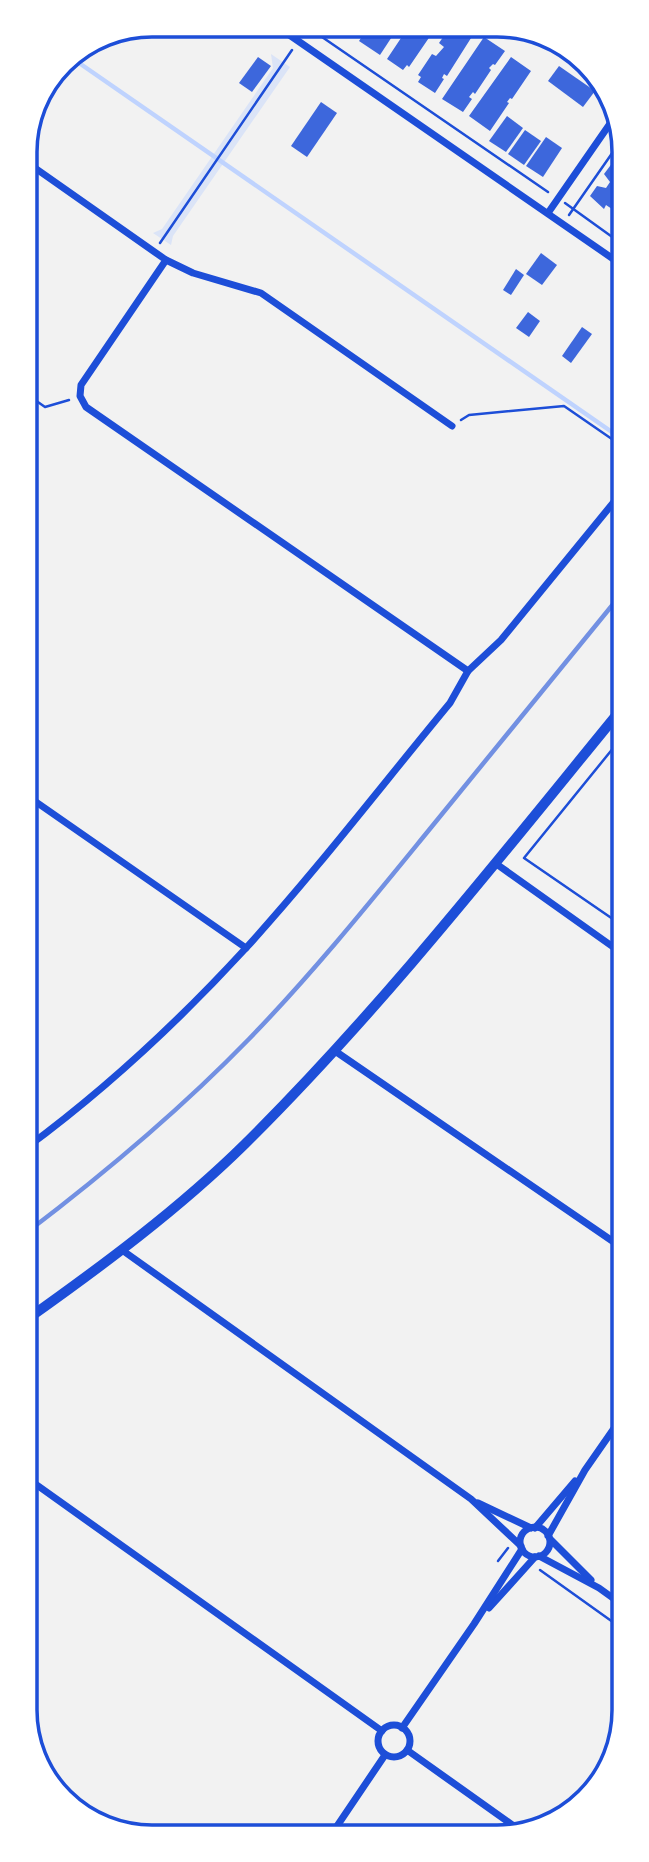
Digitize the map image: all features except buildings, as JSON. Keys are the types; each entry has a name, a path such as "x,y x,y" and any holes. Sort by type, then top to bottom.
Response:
{"street":[{"path":"292,37 612,258"},
{"path":"548,213 609,125"},
{"path":"37,170 166,260 193,274 261,293 452,426"},
{"path":"166,260 84,379 80,396 86,407 468,671"},
{"path":"37,1140 107,1084 172,1024 246,948 450,703 468,671 501,640 612,504"},
{"path":"37,1312 122,1250 243,1145 335,1051 612,720"},
{"path":"37,803 246,948"},
{"path":"495,863 612,946"},
{"path":"335,1051 612,1241"},
{"path":"122,1250 471,1499 527,1554 599,1588 612,1597"},
{"path":"474,1624 537,1557 548,1549 549,1538 586,1470 612,1432"},
{"path":"402,1728 474,1624 521,1547 523,1535 533,1528 586,1470"},
{"path":"37,1485 382,1731"},
{"path":"471,1499 533,1528 542,1529 599,1588"},
{"path":"391,1726 402,1728 410,1738 407,1750 395,1757 385,1755 379,1746 382,1731 391,1726"},
{"path":"407,1750 512,1824"},
{"path":"338,1825 385,1755"}],"path":[{"path":"162,240 302,37"},
{"path":"323,37 612,237"},
{"path":"564,224 612,153"},
{"path":"37,401 45,407 80,396"},
{"path":"452,426 470,415 564,406 612,439"},
{"path":"612,750 524,858 612,918"},
{"path":"498,1561 508,1548"},
{"path":"540,1570 612,1621"}],"shaded area":[{"path":"271,54 290,67 173,236 171,245 153,233 162,229 273,68"}],"waterway":[{"path":"79,63 612,432"}],"railway":[{"path":"37,1224 169,1116 273,1014 363,910 612,605"}]}
